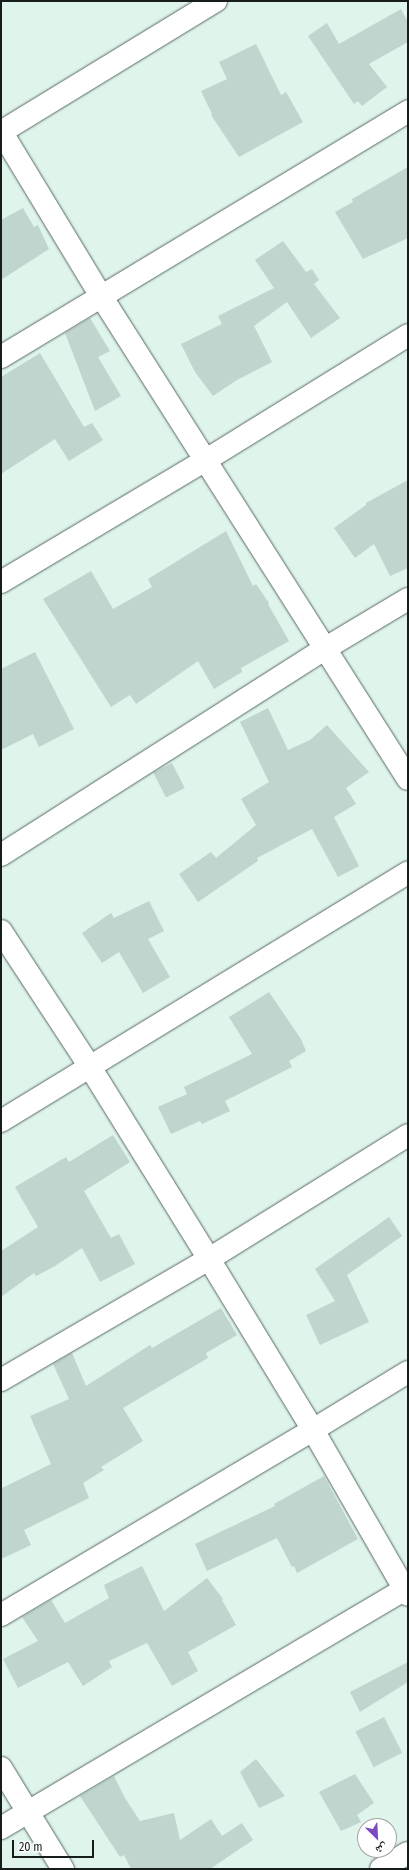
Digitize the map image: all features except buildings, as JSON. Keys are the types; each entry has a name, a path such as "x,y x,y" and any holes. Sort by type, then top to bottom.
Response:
{"street":[{"path":"216,1 1,131 101,296 408,779"},
{"path":"1,357 408,111"},
{"path":"1,582 206,460 408,335"},
{"path":"1,855 326,648 408,599"},
{"path":"1,1122 408,873"},
{"path":"1,931 90,1067 209,1259 313,1430 407,1590 1,1828"},
{"path":"1,1380 209,1259 408,1135"},
{"path":"1,1615 408,1372"},
{"path":"1,1768 63,1869"},
{"path":"380,1869 408,1853"}]}
